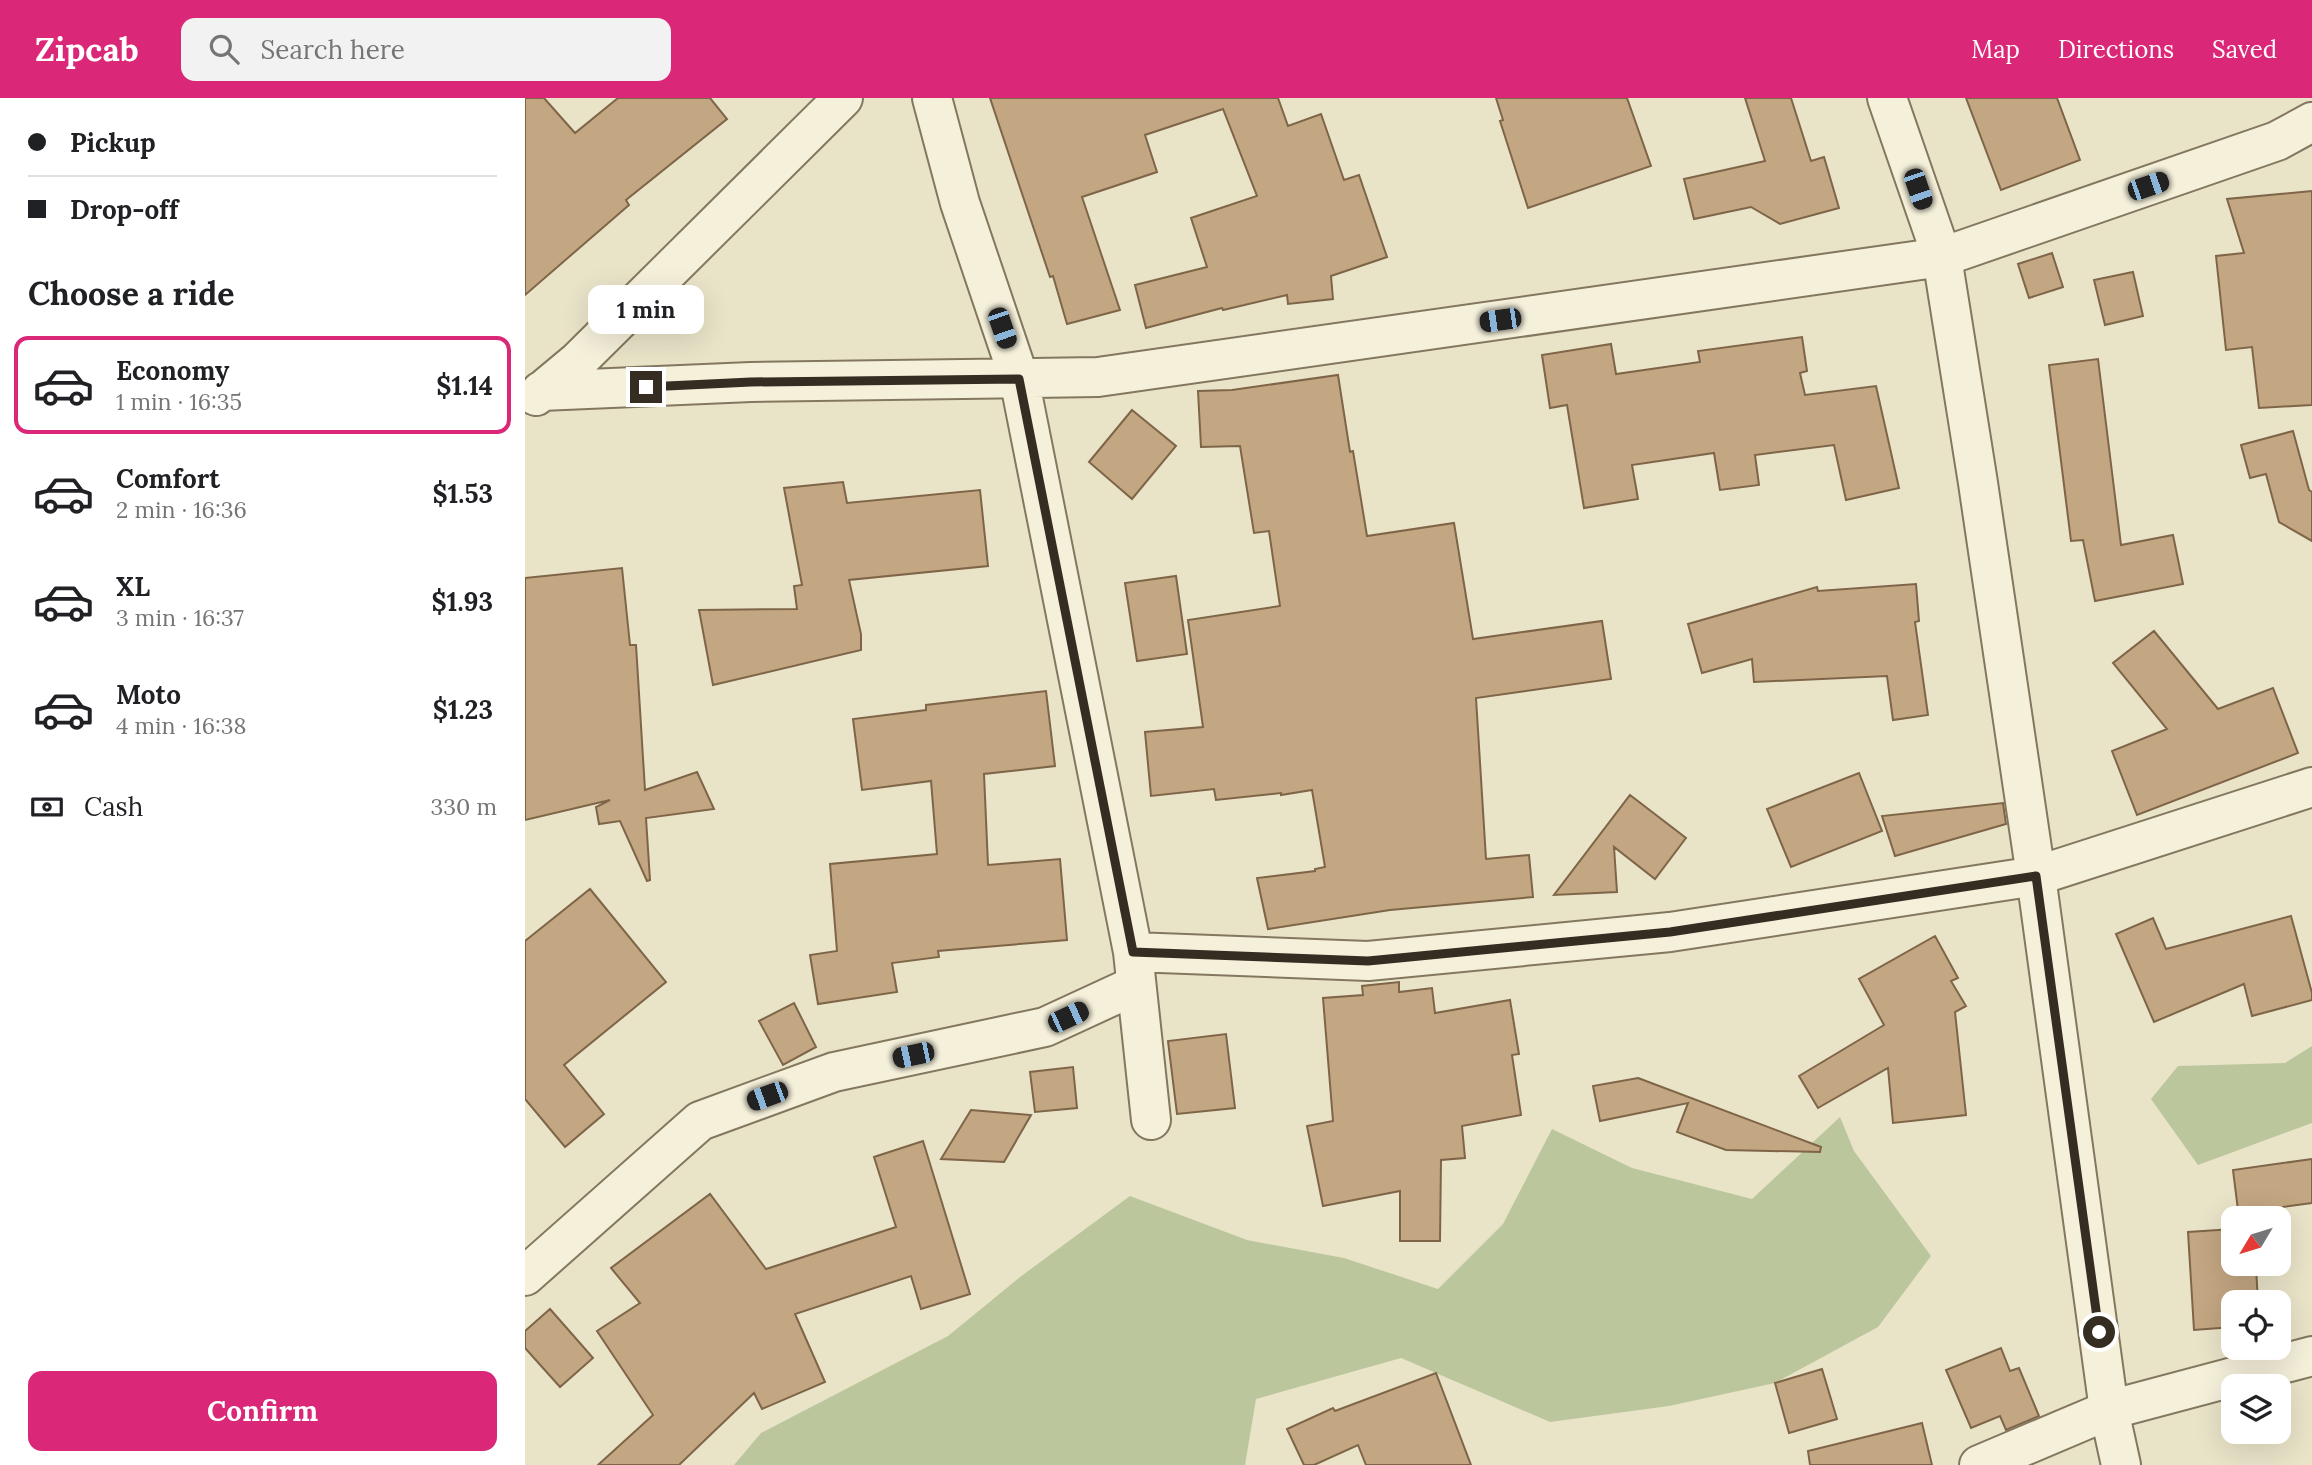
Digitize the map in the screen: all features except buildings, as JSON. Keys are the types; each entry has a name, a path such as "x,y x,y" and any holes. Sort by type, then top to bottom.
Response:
{"street":[{"path":"533,398 588,352 843,98"},
{"path":"932,98 960,203 1019,379 1134,969 1151,1120"},
{"path":"1887,98 1942,257 2036,876 2109,1410 2121,1465"},
{"path":"533,398 751,382 1098,377 1942,257 2277,141 2312,122"},
{"path":"525,1276 700,1121 834,1072 1045,1027 1134,969 1368,961 1670,932 2036,876 2312,787"},
{"path":"1979,1465 2109,1410 2312,1356"}],"green space":[{"path":"2312,1046 2312,1123 2198,1165 2151,1099 2178,1066 2285,1063"},
{"path":"1840,1117 1854,1151 1931,1256 1878,1327 1775,1383 1669,1406 1550,1422 1401,1358 1256,1399 1245,1465 734,1465 761,1433 948,1336 1020,1277 1130,1196 1247,1240 1344,1258 1438,1289 1503,1224 1552,1129 1632,1168 1752,1199"}],"route":[{"path":"646,387 751,382 1019,379 1133,952 1368,961 1670,932 2036,876 2099,1332"}]}
